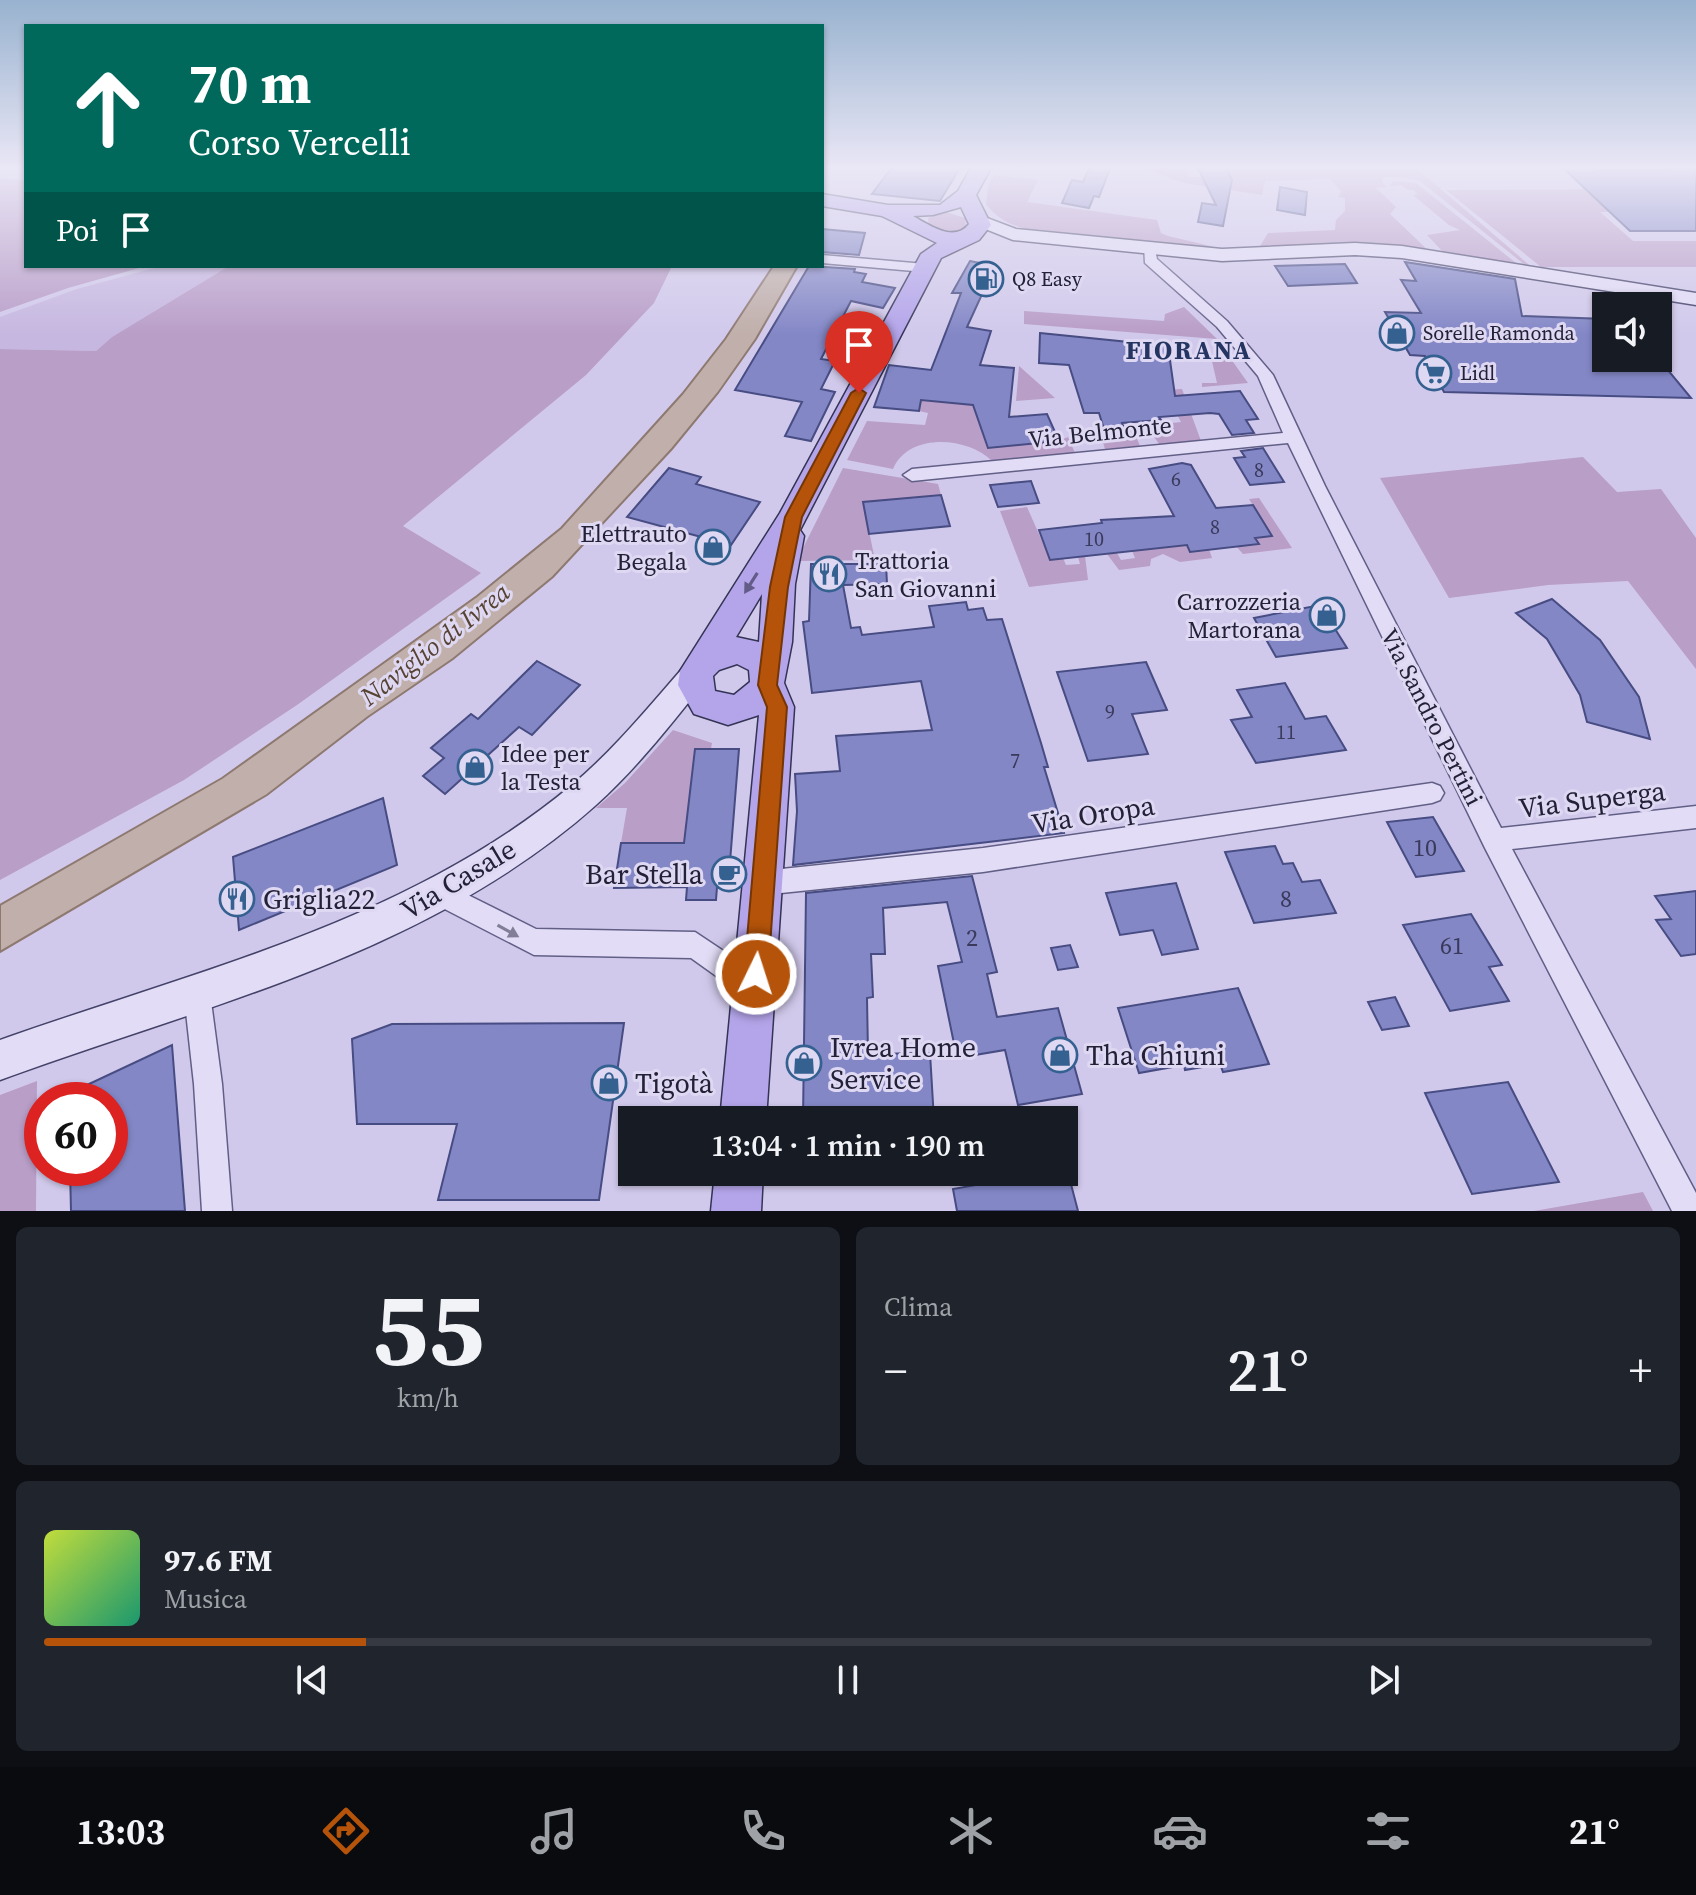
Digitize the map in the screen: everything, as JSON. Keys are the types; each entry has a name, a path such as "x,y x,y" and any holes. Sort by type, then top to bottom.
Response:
{"main road":[{"path":"901,223 925,245"},
{"path":"771,755 750,726 718,708 696,690 699,668 793,517 925,245 920,223"},
{"path":"968,223 971,228"},
{"path":"970,223 971,228"},
{"path":"925,245 971,228 1240,255 1355,249 1402,252 1696,299"},
{"path":"718,708 754,703 768,682 779,587 793,517"},
{"path":"699,668 716,654 743,650 761,659 777,707 744,1106"},
{"name":"Via Casale","path":"0,1060 197,994 316,950 397,916 440,893 496,860 566,810 644,733 699,668"},
{"name":"Via Casale","path":"644,733 718,708"},
{"path":"736,1211 738,1186"}],"street":[{"path":"824,259 925,245"},
{"name":"Via Sandro Pertini","path":"1149,248 1150,260 1222,324 1265,375 1494,840 1689,1211"},
{"name":"Via Belmonte","path":"912,475 1294,437"},
{"name":"Via Oropa","path":"762,883 983,860 1432,793"},
{"name":"Via Superga","path":"1494,840 1696,817"},
{"path":"440,893 534,942 633,941 695,945 728,969 753,1005"},
{"path":"197,994 208,1084 217,1211"}],"shaded area":[{"path":"0,223 24,223 24,268 139,268 68,288 0,312"},
{"path":"929,223 966,223 966,227 948,233 929,227"},
{"path":"1010,223 1158,223 1161,233 1168,236 1240,253 1040,233"},
{"path":"1336,223 1399,223 1431,253 1259,248 1268,233 1335,230"},
{"path":"1446,223 1465,223 1521,267 1445,254 1427,235 1460,230"},
{"path":"1472,223 1480,223 1534,269"},
{"path":"1486,223 1612,223 1633,241 1696,241 1696,267 1541,267"},
{"path":"155,268 226,268 112,337 96,351 0,349 0,317 77,289"},
{"path":"226,268 671,268 654,303 586,375 403,526 481,573 297,705 184,780 0,880 0,349 96,351 112,337"},
{"path":"1184,307 1217,339 1024,324 1024,311 1164,321 1165,314"},
{"path":"1211,357 1231,359 1248,383 1202,387 1202,383 1217,383"},
{"path":"1019,366 1055,398 1016,401"},
{"path":"1182,389 1201,441 1160,445 1146,426 1181,422 1169,399 1140,391"},
{"path":"921,400 973,405 988,448 1059,441 1068,437 1075,453 992,461 969,447 940,442 912,449 901,457 893,469 847,460 867,421 925,425 928,413 919,411"},
{"path":"1132,427 1140,446 1105,449 1101,436 1106,435 1104,429"},
{"path":"1583,457 1617,492 1661,489 1696,538 1696,669 1628,581 1548,585 1449,598 1380,478"},
{"path":"843,468 938,484 941,495 863,502 875,560 800,561 799,556"},
{"path":"1259,498 1292,548 1243,554 1235,545 1240,540 1244,546 1258,545 1255,538 1271,536 1249,499"},
{"path":"1027,507 1050,559 1063,558 1066,565 1080,564 1078,557 1085,556 1088,580 1029,587 1000,511"},
{"path":"1187,545 1191,552 1209,549 1212,558 1180,562 1163,554 1151,559 1150,566 1119,570 1107,554 1117,553 1121,560 1135,558 1132,551"},
{"path":"673,730 712,743 711,749 695,749 684,843 621,843 627,808 596,808 625,783"},
{"path":"24,1086 24,1186 36,1186 36,1211 0,1211 0,1095"},
{"path":"1643,1192 1653,1211 1534,1211"}],"water":[{"name":"Naviglio di Ivrea","path":"772,268 797,268 756,339 718,393 672,449 553,577 453,659 368,717 267,795 0,952 0,905 222,778 477,596 561,528 682,394 725,339"}],"building":[{"path":"1621,223 1696,223 1696,231 1630,231"},
{"path":"824,229 865,233 859,255 824,252"},
{"path":"970,261 995,266 967,327 991,331 980,365 1014,368 1009,417 1047,414 1059,441 988,448 973,405 921,400 919,411 874,407 889,365 931,370 961,293 952,293"},
{"path":"1405,262 1515,279 1522,316 1592,318 1592,372 1670,372 1691,398 1444,392 1425,356 1410,355 1385,312 1421,313 1401,280 1416,281"},
{"path":"1345,264 1357,283 1288,286 1275,266"},
{"path":"808,268 855,269 854,272 866,274 862,282 895,288 883,308 851,301 821,359 835,361 821,389 835,392 811,441 785,436 802,402 735,390"},
{"path":"1040,333 1168,346 1175,396 1240,391 1258,419 1246,420 1254,433 1232,435 1219,414 1210,413 1159,417 1161,420 1122,423 1124,428 1104,429 1099,413 1084,413 1069,365 1039,363"},
{"path":"1263,448 1284,482 1250,485 1234,458 1245,457 1241,451"},
{"path":"1182,463 1191,465 1216,508 1253,505 1272,536 1255,538 1259,544 1190,552 1187,545 1050,560 1039,530 1102,523 1101,520 1174,516 1149,469"},
{"path":"669,468 701,477 696,484 760,502 731,545 627,517"},
{"path":"1031,481 1039,503 998,507 990,485"},
{"path":"941,495 950,526 869,534 863,502"},
{"path":"811,564 886,564 887,584 843,585 851,628 860,627 862,635 934,627 929,606 966,602 968,610 983,608 987,620 1002,619 1048,767 1044,767 1064,833 793,865 797,811 795,774 840,771 836,736 932,730 921,681 812,693 803,622 809,621"},
{"path":"1552,599 1600,640 1639,697 1650,739 1587,722 1580,695 1547,639 1516,613"},
{"path":"1320,605 1347,648 1276,657 1254,618"},
{"path":"537,661 580,685 532,735 519,727 445,794 423,776 444,758 431,748 471,714 478,719"},
{"path":"1146,662 1167,710 1132,714 1148,754 1088,761 1057,672"},
{"path":"1285,683 1305,719 1326,716 1346,750 1256,763 1231,720 1252,717 1237,690"},
{"path":"695,749 739,749 728,887 717,887 716,900 686,900 687,887 614,888 621,843 684,843"},
{"path":"383,798 397,865 239,930 233,857"},
{"path":"1433,817 1464,871 1416,877 1387,822"},
{"path":"1275,846 1283,864 1293,863 1302,882 1320,880 1336,913 1254,923 1225,852"},
{"path":"972,876 997,972 987,974 997,1017 1058,1008 1082,1094 1018,1105 1005,1050 957,1058 938,966 962,962 947,902 883,908 885,954 871,954 873,997 867,998 868,1054 930,1053 933,1106 803,1106 806,893"},
{"path":"1176,883 1198,949 1162,955 1153,930 1120,935 1106,893"},
{"path":"1696,891 1696,954 1681,956 1656,920 1671,919 1655,896"},
{"path":"1471,914 1502,965 1489,967 1509,1001 1450,1011 1403,925"},
{"path":"1070,945 1078,967 1058,970 1051,948"},
{"path":"1238,988 1269,1064 1223,1072 1220,1064 1185,1070 1184,1065 1139,1073 1118,1008"},
{"path":"1395,997 1409,1026 1382,1030 1368,1002"},
{"path":"624,1023 599,1200 438,1200 457,1124 357,1124 352,1039 392,1024"},
{"path":"172,1045 185,1211 71,1211 70,1186 128,1186 128,1082 93,1082"},
{"path":"1508,1082 1559,1182 1472,1194 1425,1093"},
{"path":"970,1186 1071,1186 1078,1211 957,1211 953,1189"}],"place":[{"name":"Q8 Easy","path":"986,279"},
{"name":"Sorelle Ramonda","path":"1397,333"},
{"name":"Lidl","path":"1434,373"},
{"name":"Elettrauto Begala","path":"713,547"},
{"name":"Trattoria San Giovanni","path":"829,574"},
{"name":"Carrozzeria Martorana","path":"1327,615"},
{"name":"Idee per la Testa","path":"475,767"},
{"name":"Bar Stella","path":"729,874"},
{"name":"Griglia22","path":"237,899"},
{"name":"Tha Chiuni","path":"1060,1055"},
{"name":"Ivrea Home Service","path":"804,1063"},
{"name":"Tigotà","path":"609,1083"}],"district":[{"name":"FIORANA","path":"1189,350"}],"route":[{"path":"756,974 777,707 768,685 779,587 793,517 859,393"}]}
